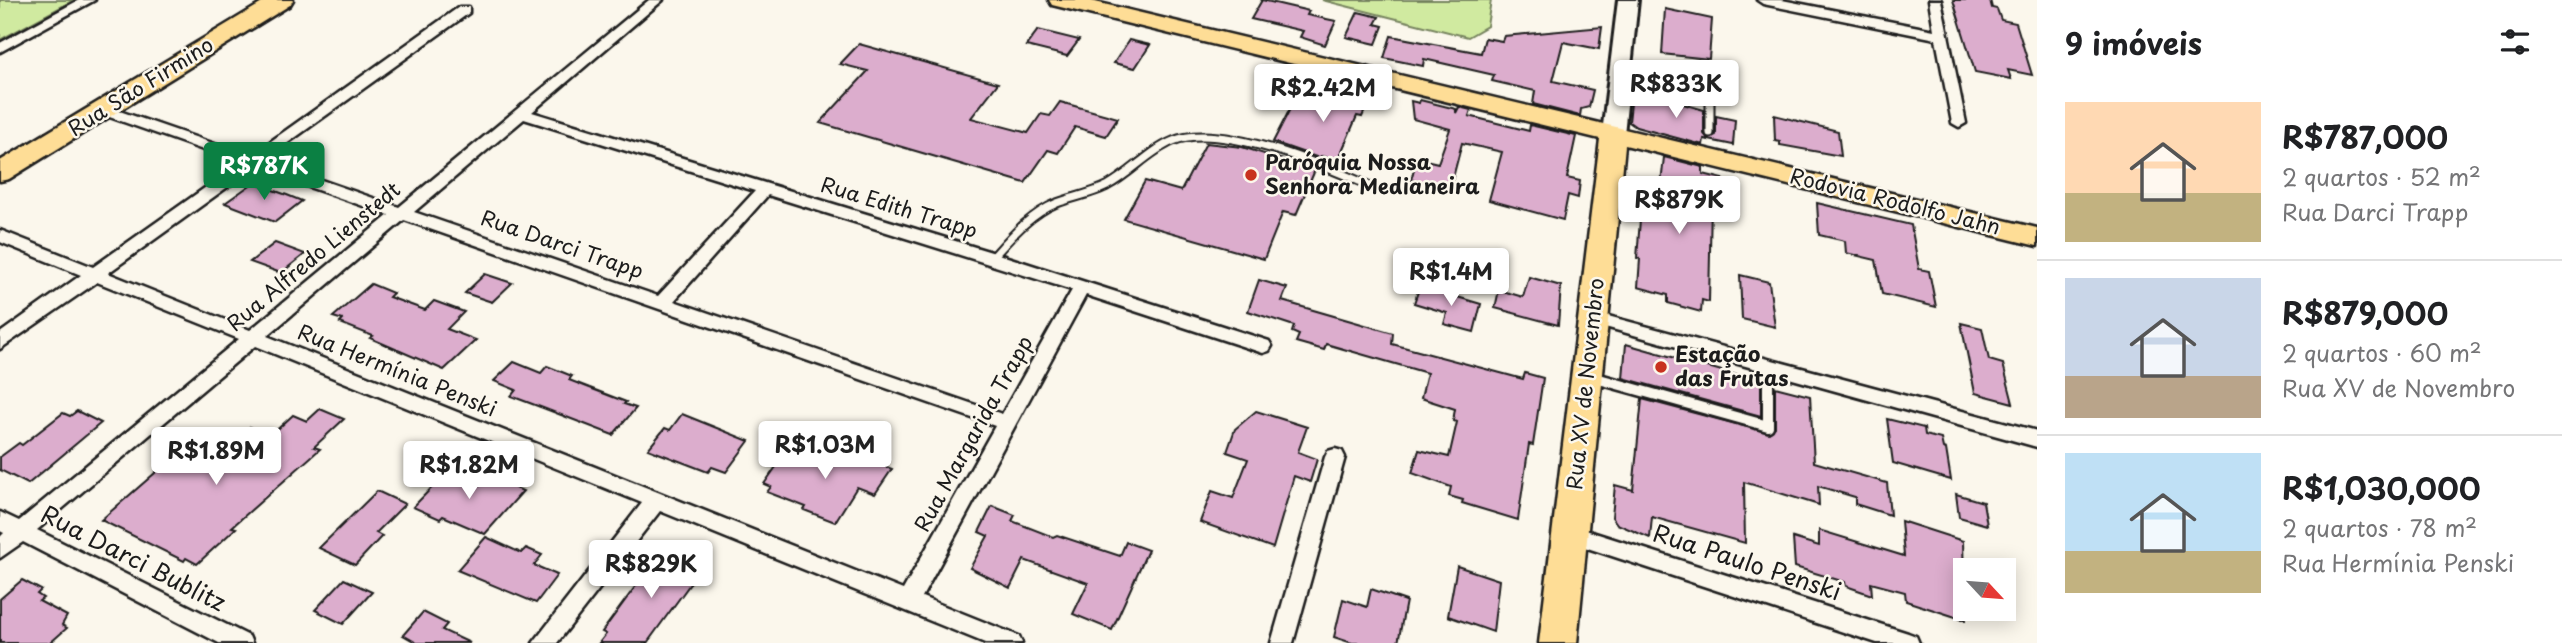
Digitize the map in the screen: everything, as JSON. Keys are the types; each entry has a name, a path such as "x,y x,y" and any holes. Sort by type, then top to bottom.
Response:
{"main road":[{"name":"Rua São Firmino","path":"0,173 282,0"},
{"name":"Rodovia Rodolfo Jahn","path":"1069,1 2037,237"},
{"name":"Rua XV de Novembro","path":"1558,643 1613,134"}],"street":[{"path":"0,48 89,0"},
{"name":"Rua Alfredo Lienstedt","path":"0,549 657,0"},
{"name":"Rua XV de Novembro","path":"1613,134 1628,0"},
{"path":"1763,0 1942,36"},
{"path":"1935,0 1959,123"},
{"path":"0,342 464,10"},
{"name":"Rua Darci Trapp","path":"103,110 1007,423"},
{"name":"Rua Edith Trapp","path":"522,114 992,258 1263,346"},
{"path":"662,303 764,190"},
{"name":"Rua Hermínia Penski","path":"0,236 1011,643"},
{"name":"Rua Margarida Trapp","path":"908,601 1081,289"},
{"path":"1593,318 2037,439"},
{"path":"1282,643 1335,457"},
{"path":"544,643 657,500"},
{"name":"Rua Darci Bublitz","path":"0,521 231,641"},
{"name":"Rua Paulo Penski","path":"1570,534 1908,643"}],"lane":[{"path":"1620,73 1706,93 1710,97 1710,133"},
{"path":"992,258 1028,220 1042,210 1089,195 1111,184 1152,153 1183,137 1203,134 1268,149 1336,169 1368,186"},
{"path":"1587,376 1768,426 1768,375 1764,365"}],"green space":[{"path":"0,0 74,0 0,40"},
{"path":"1322,0 1491,0 1487,26 1468,37"}],"building":[{"path":"1262,0 1309,11 1307,15 1336,21 1325,45 1300,37 1303,31 1251,19"},
{"path":"1953,0 1990,0 1992,8 1997,9 2001,20 2016,23 2032,75 2008,70 2011,79 1975,72"},
{"path":"1665,9 1712,19 1709,59 1662,54"},
{"path":"1358,12 1379,17 1375,24 1383,26 1376,44 1346,37"},
{"path":"1602,27 1599,49 1563,42 1553,81 1593,90 1589,107 1581,109 1580,116 1533,104 1535,91 1492,81 1494,75 1424,59 1423,66 1384,58 1391,36 1481,53 1485,38 1502,41 1504,36"},
{"path":"1038,30 1079,40 1067,56 1026,46"},
{"path":"1129,40 1150,45 1135,68 1114,63"},
{"path":"859,44 998,83 971,118 1028,133 1041,114 1050,116 1060,102 1118,118 1106,136 1075,127 1058,153 1048,150 1025,183 820,123 868,71 840,64"},
{"path":"1343,84 1373,92 1362,117 1357,116 1338,160 1321,156 1319,158 1273,142 1295,99 1331,108"},
{"path":"1635,90 1704,110 1704,134 1708,139 1716,135 1716,116 1735,120 1733,145 1704,139 1703,145 1636,127 1629,122 1632,94"},
{"path":"1420,100 1456,109 1456,113 1459,107 1471,110 1469,116 1529,131 1530,125 1576,136 1567,178 1580,181 1578,198 1568,195 1563,220 1489,200 1502,152 1462,143 1450,189 1411,180 1417,158 1438,163 1450,129 1413,119 1411,101 1419,103"},
{"path":"1774,115 1838,131 1841,156 1780,145 1780,142 1775,141"},
{"path":"1206,143 1242,147 1315,170 1296,215 1283,212 1264,259 1124,219 1145,181 1181,191"},
{"path":"1664,157 1703,167 1703,174 1723,179 1722,193 1713,194 1711,203 1709,302 1702,300 1701,312 1668,303 1668,295 1638,287 1641,207 1658,211"},
{"path":"253,183 302,201 275,222 225,203"},
{"path":"1817,203 1911,225 1919,269 1929,271 1936,307 1882,294 1876,260 1846,253 1845,241 1819,235"},
{"path":"275,243 305,254 281,273 250,262"},
{"path":"485,274 512,283 492,302 465,293"},
{"path":"1740,275 1769,282 1775,327 1742,319"},
{"path":"1529,277 1561,286 1558,325 1495,308 1499,290 1523,297"},
{"path":"1259,280 1287,288 1282,301 1393,333 1392,344 1523,379 1525,373 1543,378 1533,445 1529,444 1518,520 1462,503 1463,500 1449,496 1451,487 1412,473 1419,450 1449,457 1457,422 1453,421 1455,409 1421,398 1427,373 1326,344 1324,350 1296,342 1299,335 1292,332 1294,326 1248,311"},
{"path":"371,284 393,293 389,297 425,310 434,301 464,312 447,329 476,340 444,370 370,338 373,336 340,323 343,320 333,317"},
{"path":"1420,286 1481,304 1474,332 1444,324 1447,313 1414,303"},
{"path":"1961,323 1982,328 1989,360 2003,364 2013,403 1975,393"},
{"path":"1626,344 1761,382 1761,416 1623,378"},
{"path":"514,362 541,373 547,366 572,376 569,380 636,408 613,435 511,396 516,390 494,381"},
{"path":"1775,387 1810,396 1814,462 1887,483 1890,515 1855,504 1855,497 1818,486 1819,505 1744,482 1745,543 1652,517 1650,538 1617,524 1612,517 1615,485 1633,490 1642,399 1769,433 1775,427"},
{"path":"320,409 344,419 314,447 320,449 232,527 236,528 197,564 186,558 184,561 101,520 163,466 158,464 179,445 214,459 250,427 270,436 293,415 307,421"},
{"path":"77,411 101,423 28,484 0,470 0,457 19,443 22,445 63,413 70,416"},
{"path":"1256,411 1307,427 1298,452 1317,459 1310,482 1294,476 1273,548 1200,522 1212,491 1233,498 1248,459 1227,452 1235,429"},
{"path":"682,414 749,441 726,472 712,467 708,472 648,449 665,428 670,430"},
{"path":"1887,419 1924,428 1925,435 1941,439 1943,448 1946,449 1951,480 1893,463"},
{"path":"836,448 892,469 875,494 857,487 835,522 767,492 771,487 764,484 785,454 792,457 797,449 828,460"},
{"path":"448,471 480,485 489,476 523,491 485,534 443,516 440,519 413,507"},
{"path":"377,491 405,504 376,533 382,536 355,565 319,548"},
{"path":"1956,494 1983,502 1987,525 1959,517"},
{"path":"992,506 1015,515 1012,521 1053,537 1057,535 1120,556 1126,542 1148,550 1112,630 1073,614 1088,583 1024,560 1010,588 970,568 988,536 979,532"},
{"path":"1901,521 1963,541 1963,558 1953,558 1953,616 1906,601 1905,592 1871,583 1872,595 1846,586 1845,582 1795,567 1793,538 1819,546 1819,530 1904,556"},
{"path":"486,537 521,553 526,548 542,555 534,565 557,575 536,603 457,570"},
{"path":"663,549 703,566 647,643 599,643 606,634 602,632"},
{"path":"1457,566 1499,580 1493,632 1448,616"},
{"path":"344,579 372,592 343,624 315,610"},
{"path":"22,580 41,590 37,594 43,598 39,601 67,616 62,625 67,628 50,643 0,643 0,599"},
{"path":"1371,589 1406,601 1398,643 1352,643 1334,637 1343,599 1367,607"},
{"path":"423,612 447,624 442,630 470,643 417,643 403,635"}],"place":[{"name":"Paróquia Nossa Senhora Medianeira","path":"1251,175"},
{"name":"Estação das Frutas","path":"1661,367"}]}
